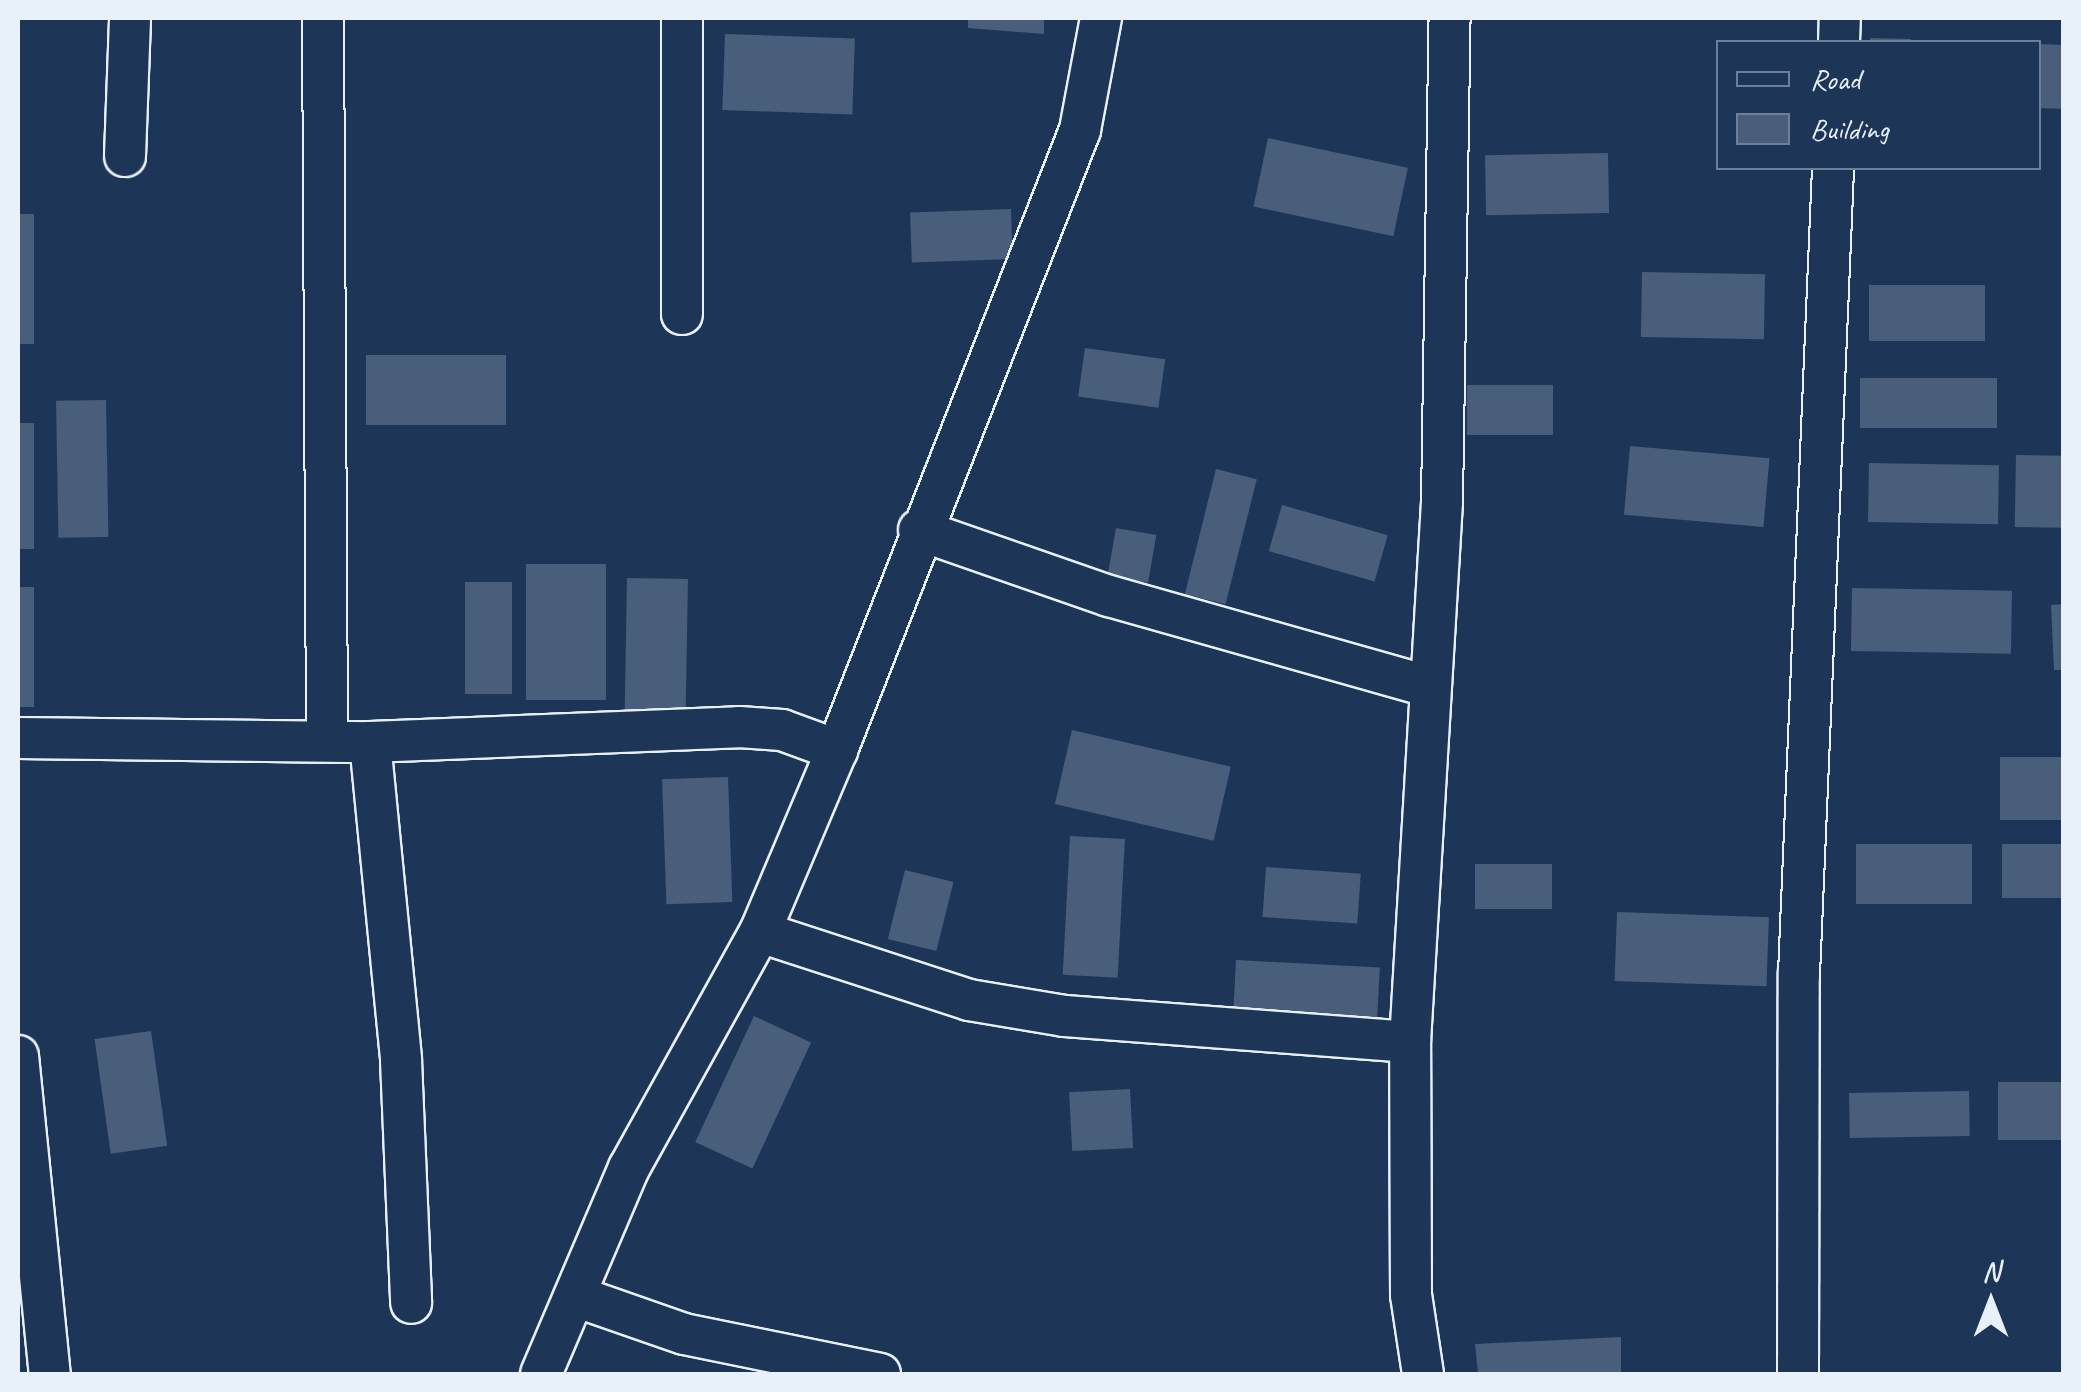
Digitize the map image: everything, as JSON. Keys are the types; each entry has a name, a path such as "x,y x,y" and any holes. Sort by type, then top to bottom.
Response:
{"street":[{"path":"125,156 130,18"},
{"path":"323,18 327,740"},
{"path":"682,18 682,314"},
{"path":"541,1374 628,1168 760,932 836,750 919,530 1080,130 1101,18"},
{"path":"1424,1374 1411,1295 1410,1042 1426,686 1442,501 1450,18"},
{"path":"1798,1374 1799,974 1833,170"},
{"path":"919,530 1109,596 1426,686"},
{"path":"18,738 370,742 739,728 782,730 836,750"},
{"path":"370,742 399,1042 410,1303"},
{"path":"760,932 969,1000 1065,1016 1410,1042"},
{"path":"18,1056 50,1374"},
{"path":"575,1296 684,1334 880,1374"}],"building":[{"path":"968,18 1044,18 1044,34 968,28"},
{"path":"725,34 855,39 852,114 722,110"},
{"path":"2041,44 2064,45 2062,109 2041,108"},
{"path":"1268,138 1408,168 1393,236 1253,206"},
{"path":"1608,153 1609,213 1486,215 1485,155"},
{"path":"1011,209 1013,259 912,262 910,213"},
{"path":"18,214 34,214 34,344 18,344"},
{"path":"1642,272 1765,274 1764,339 1641,337"},
{"path":"1869,285 1985,285 1985,341 1869,341"},
{"path":"1085,348 1165,359 1158,408 1078,397"},
{"path":"366,355 506,355 506,425 366,425"},
{"path":"1860,378 1997,378 1997,428 1860,428"},
{"path":"1467,385 1553,385 1553,435 1467,435"},
{"path":"106,400 108,537 58,538 56,401"},
{"path":"18,423 34,423 34,549 18,549"},
{"path":"1630,446 1769,458 1763,527 1624,515"},
{"path":"2016,455 2064,456 2063,528 2015,527"},
{"path":"1869,463 1999,465 1998,524 1868,522"},
{"path":"1216,469 1257,479 1226,604 1185,594"},
{"path":"1282,505 1388,535 1375,581 1269,551"},
{"path":"1116,528 1156,535 1148,582 1108,575"},
{"path":"526,564 606,564 606,700 526,700"},
{"path":"627,578 688,579 686,714 625,713"},
{"path":"465,582 512,582 512,694 465,694"},
{"path":"18,587 34,587 34,707 18,707"},
{"path":"1852,588 2012,591 2011,654 1851,651"},
{"path":"2064,604 2064,670 2054,670 2051,605"},
{"path":"1072,730 1231,767 1214,841 1055,804"},
{"path":"2000,757 2064,757 2064,820 2000,820"},
{"path":"728,777 732,902 666,904 662,779"},
{"path":"1070,836 1125,839 1118,978 1063,975"},
{"path":"1856,844 1972,844 1972,904 1856,904"},
{"path":"2002,844 2064,844 2064,898 2002,898"},
{"path":"1475,864 1552,864 1552,909 1475,909"},
{"path":"1266,867 1361,874 1357,924 1263,917"},
{"path":"905,870 954,882 936,951 888,939"},
{"path":"1617,912 1769,917 1766,986 1615,981"},
{"path":"1236,960 1380,968 1377,1021 1233,1014"},
{"path":"754,1016 811,1043 752,1169 695,1142"},
{"path":"151,1031 167,1146 111,1154 95,1039"},
{"path":"1998,1082 2064,1082 2064,1140 1998,1140"},
{"path":"1130,1089 1133,1148 1072,1151 1069,1092"},
{"path":"1969,1091 1970,1136 1850,1138 1849,1093"},
{"path":"1621,1337 1621,1374 1478,1374 1475,1344"}]}
